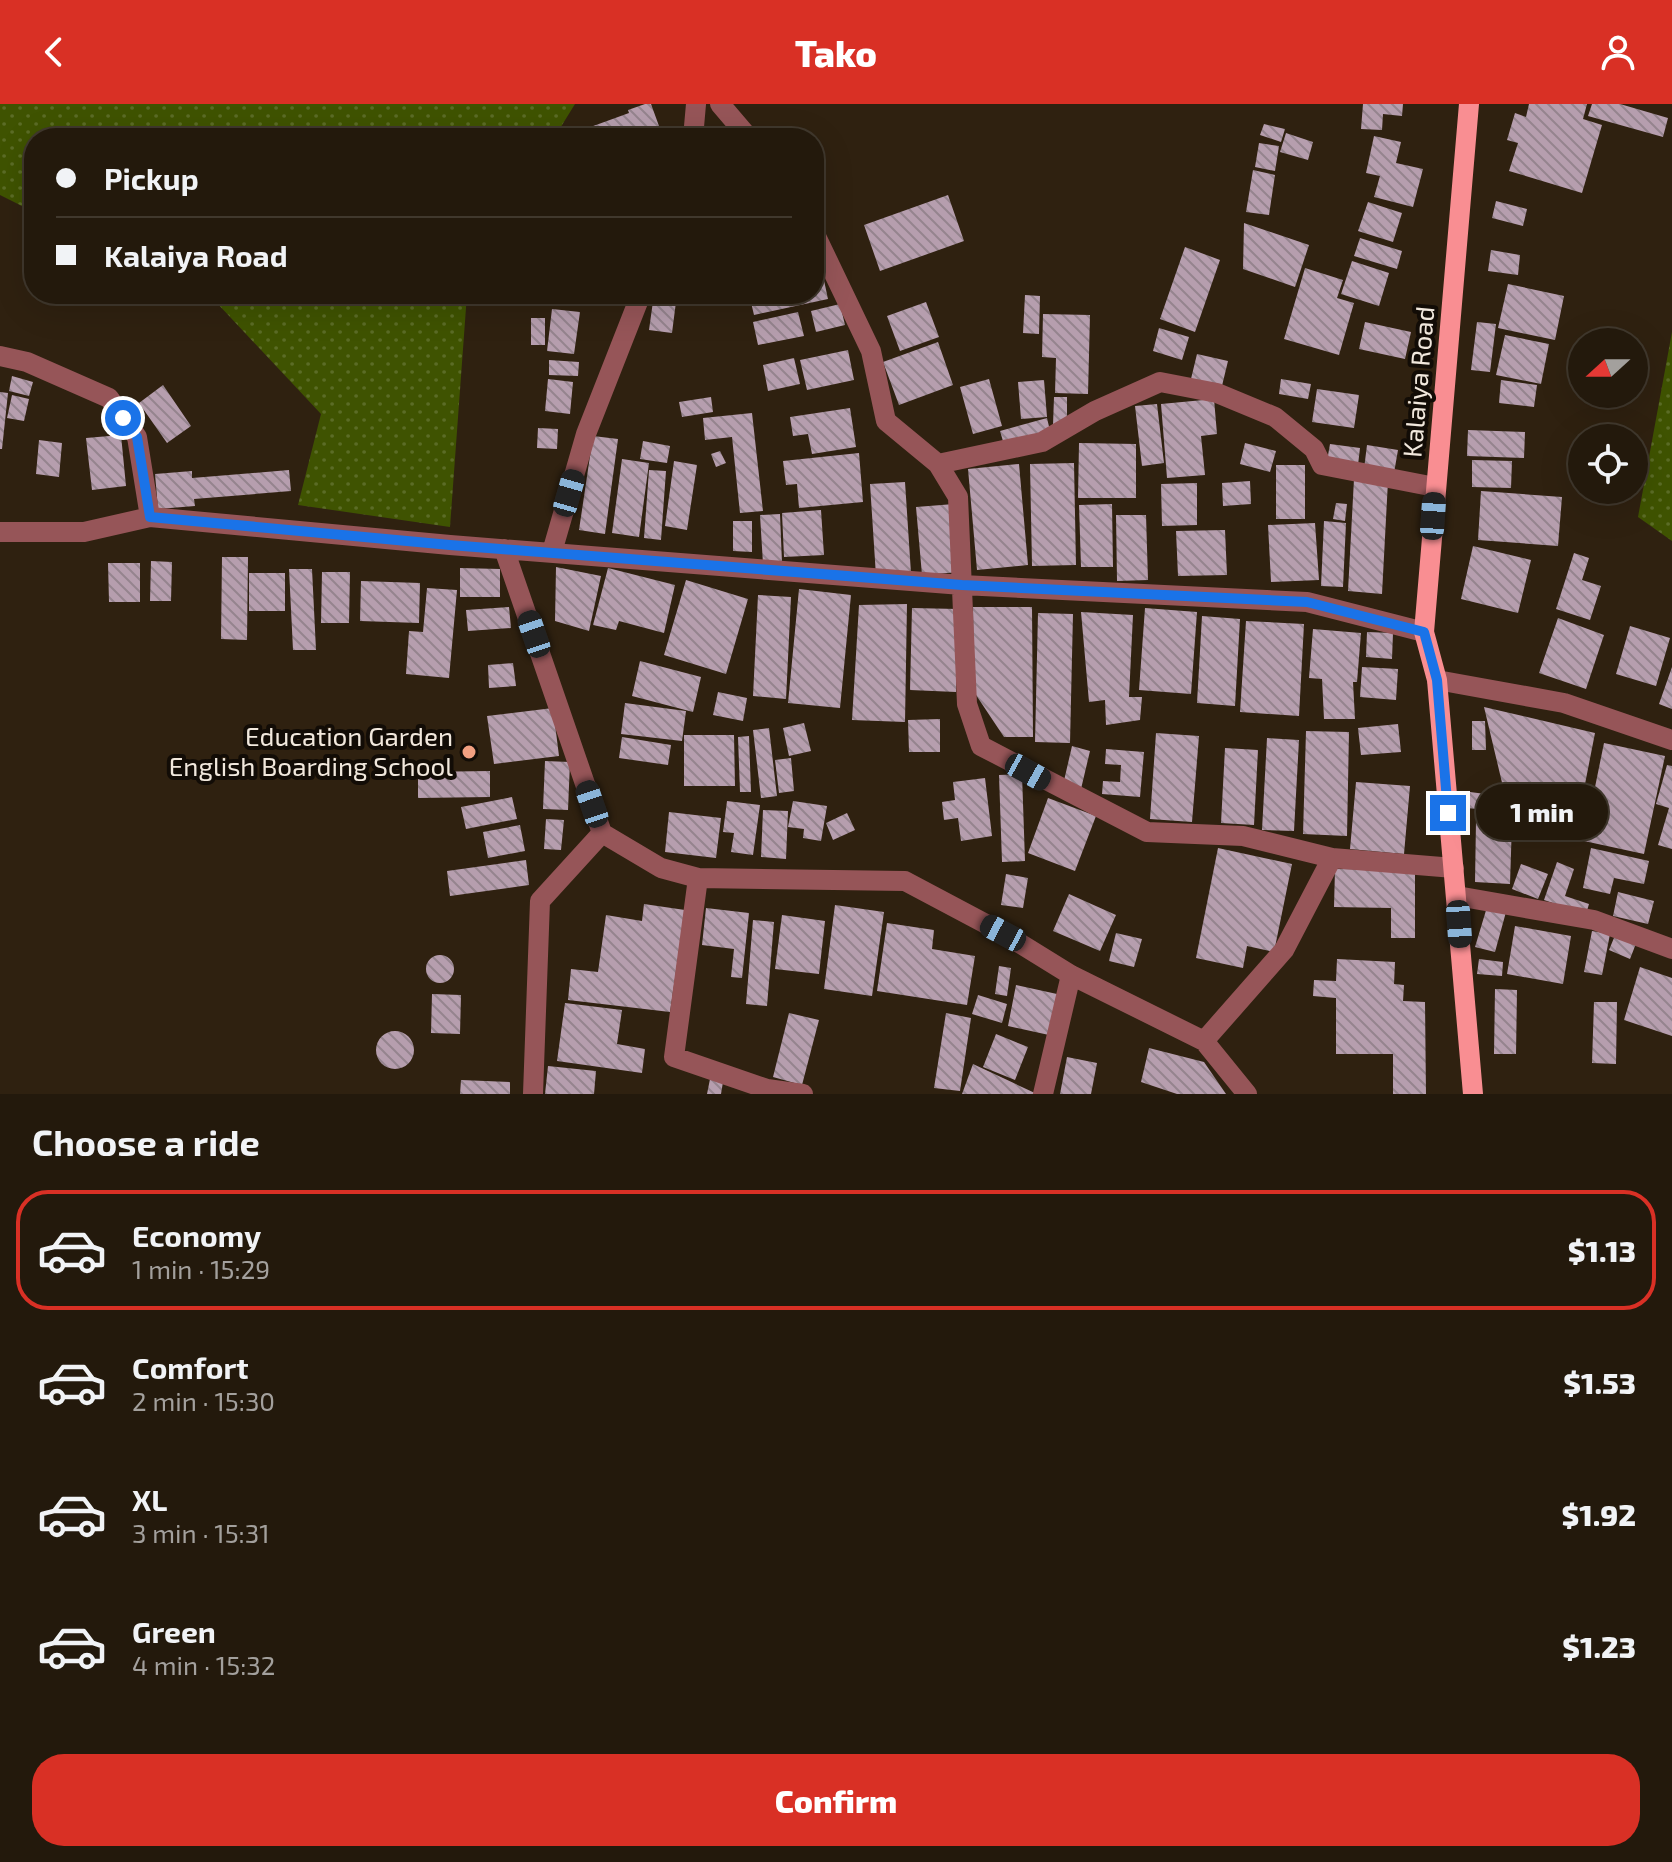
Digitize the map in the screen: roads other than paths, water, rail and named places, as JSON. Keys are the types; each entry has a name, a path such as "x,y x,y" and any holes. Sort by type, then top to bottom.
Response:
{"main road":[{"name":"Kalaiya Road","path":"1469,104 1424,632 1437,680 1473,1094"}],"street":[{"path":"694,128 696,104"},
{"path":"720,104 740,128"},
{"path":"824,253 871,351 886,421 938,464 958,497 967,704 981,746 1147,832 1243,836 1332,858 1454,868"},
{"path":"552,552 586,434 637,304"},
{"path":"0,356 27,362 109,398 137,437 150,517"},
{"path":"938,464 1042,442 1095,411 1160,382 1217,393 1275,417 1314,449 1322,465 1435,487"},
{"path":"0,532 84,532 150,517 962,585 1307,602 1424,632"},
{"path":"504,549 602,833 661,868 698,878 905,881 1003,933 1071,975 1204,1041 1247,1094"},
{"path":"1437,680 1564,703 1672,740"},
{"path":"533,1094 540,901 602,833"},
{"path":"1204,1041 1284,950 1332,858"},
{"path":"698,878 674,1057 767,1089 803,1094"},
{"path":"1457,896 1594,920 1672,949"},
{"path":"1043,1094 1071,975"}],"place":[{"name":"Education Garden English Boarding School","path":"469,752"}]}
